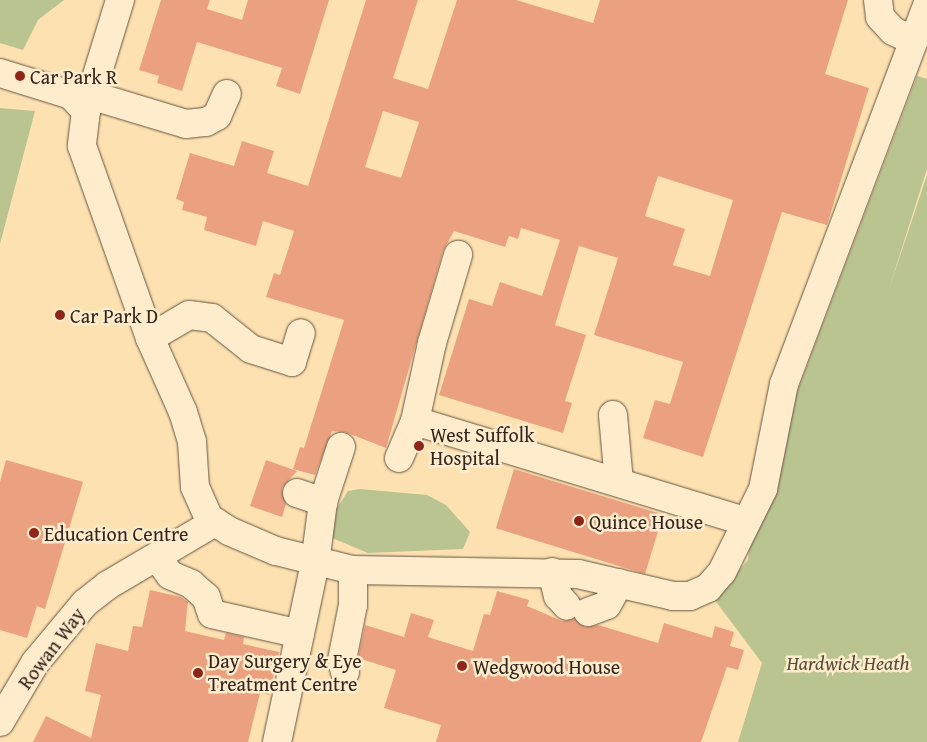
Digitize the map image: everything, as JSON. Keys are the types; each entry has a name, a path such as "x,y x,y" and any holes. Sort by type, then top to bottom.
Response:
{"lane":[{"path":"120,0 88,103 82,146 150,338 190,434 201,506 215,522 262,545 316,563 353,570 552,572 619,583 673,596 690,596 708,588 722,572 744,521 763,488 777,409 790,368 927,5"},
{"path":"878,0 880,17 893,31 914,41"},
{"path":"0,73 71,95 88,103 186,124 206,122 217,116 227,94"},
{"path":"399,458 415,420 432,342 458,255"},
{"path":"150,338 189,315 212,318 250,349 292,362 302,333"},
{"path":"613,415 620,482"},
{"path":"415,420 744,521"},
{"path":"277,742 316,563 323,502 341,447"},
{"path":"297,493 323,502"},
{"name":"Rowan Way","path":"0,722 64,624 108,585 215,522"},
{"path":"157,557 170,576 191,584 206,597 212,614 300,634"},
{"path":"345,672 342,660 353,605 353,570"},
{"path":"552,572 558,596 578,609 606,605 619,583"}],"green space":[{"path":"0,0 64,0 38,20 23,50 0,43"},
{"name":"Hardwick Heath","path":"917,76 927,79 927,169 888,292 927,175 927,742 738,742 762,663 714,599 748,560 751,528 789,413"},
{"path":"0,108 35,111 0,244"},
{"path":"360,489 427,495 446,505 470,532 463,549 368,553 332,538 337,508 348,491"}],"building":[{"path":"161,0 210,0 207,9 242,20 248,0 329,0 300,94 276,86 282,68 197,42 182,91 157,83 159,76 139,70"},
{"path":"366,0 418,0 393,78 428,89 457,0 516,0 593,23 600,0 848,0 825,74 869,88 827,225 782,212 703,457 643,438 655,400 670,404 683,362 594,335 618,258 579,246 555,325 586,335 565,401 572,403 563,433 439,395 469,299 492,306 500,282 542,296 560,240 521,228 518,239 509,236 505,247 454,231 443,251 386,448 345,432 332,431 315,475 293,469 300,447 304,448 344,320 266,297 274,273 280,275 294,231 263,221 256,246 204,230 207,217 182,210 184,202 176,199 190,153 234,166 242,141 274,151 267,173 308,186","holes":["383,111 419,122 401,178 365,167","658,176 733,200 710,276 673,265 685,229 645,216"]},
{"name":"Education Centre","path":"6,460 83,482 45,609 37,606 27,638 0,630 0,482"},
{"path":"266,460 297,471 282,488 286,504 282,517 250,506"},
{"name":"Quince House","path":"514,469 663,515 645,574 496,528"},
{"name":"Day Surgery & Eye Treatment Centre","path":"150,590 181,597 188,602 185,631 224,640 226,633 244,637 243,644 279,652 269,695 260,693 248,742 33,742 46,716 91,738 101,695 85,691 96,643 128,651 133,626 142,627"},
{"name":"Wedgwood House","path":"497,591 529,600 527,606 562,621 575,619 585,627 598,625 658,643 664,623 712,638 715,626 734,632 730,646 744,650 738,670 727,667 701,742 436,742 441,725 384,708 396,670 358,658 365,625 404,637 411,613 434,620 428,637 473,651 484,614 490,615"}],"place":[{"name":"Car Park R","path":"20,76"},
{"name":"Car Park D","path":"60,315"},
{"name":"West Suffolk Hospital","path":"419,446"},
{"name":"Quince House","path":"579,521"},
{"name":"Education Centre","path":"34,533"},
{"name":"Wedgwood House","path":"462,666"},
{"name":"Day Surgery & Eye Treatment Centre","path":"198,673"}]}
